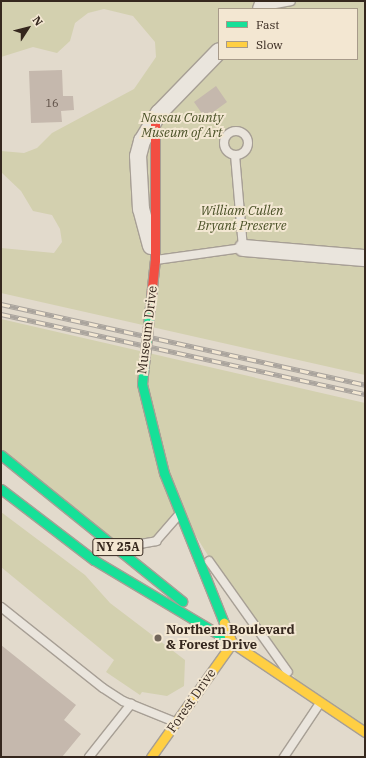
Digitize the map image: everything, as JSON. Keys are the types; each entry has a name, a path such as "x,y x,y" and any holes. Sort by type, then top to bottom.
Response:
{"main road":[{"name":"Museum Drive","path":"155,261 141,375 154,442 180,513 232,644"},
{"name":"NY 25A","path":"1,455 118,547 232,644"},
{"name":"NY 25A","path":"1,489 94,560 232,644 365,732"},
{"name":"Forest Drive","path":"151,757 177,723 232,644"}],"street":[{"name":"Museum Drive","path":"155,261 141,209 138,156 142,141 173,96 218,52"},
{"path":"243,248 365,258"}],"lane":[{"path":"263,5 291,1"},
{"path":"155,261 243,248 235,155"},
{"path":"118,547 136,547 156,541 180,513 221,580 302,690"},
{"path":"1,607 102,688 131,704 177,723"},
{"path":"284,757 321,703"},
{"path":"88,757 131,704"}],"green space":[{"name":"William Cullen Bryant Preserve","path":"1,1 365,1 365,375 1,293 1,248 54,253 62,242 60,229 52,215 33,211 21,191 1,172 1,151 24,153 37,148 52,133 134,89 156,57 155,42 133,16 104,9 88,13 75,23 70,41 57,53 33,47 1,57"},
{"path":"1,319 365,403 365,732 303,689 222,578 181,512 157,538 119,546 1,454"},
{"path":"1,512 85,575 110,603 185,660 184,686 167,696 142,692 140,695 106,672 114,660 1,567"}],"building":[{"path":"62,70 63,96 73,96 74,110 61,111 62,122 31,123 29,71"},
{"path":"216,86 227,102 205,118 194,102"},
{"path":"1,645 76,705 64,720 81,734 62,757 1,757"}],"railway":[{"path":"1,304 365,385"},
{"path":"1,314 365,394"}],"traffic: fast":[{"path":"151,297 142,384 164,473 224,623"},
{"path":"1,455 182,601"},
{"path":"1,489 94,560 228,640"}],"traffic: slow":[{"path":"151,757 232,643 224,623"},
{"path":"228,640 365,732"}],"traffic: jam":[{"path":"151,297 155,261 155,121"}],"place":[{"name":"Northern Boulevard & Forest Drive","path":"158,638"}],"park label":[{"name":"Nassau County Museum of Art","path":"182,126"}]}
